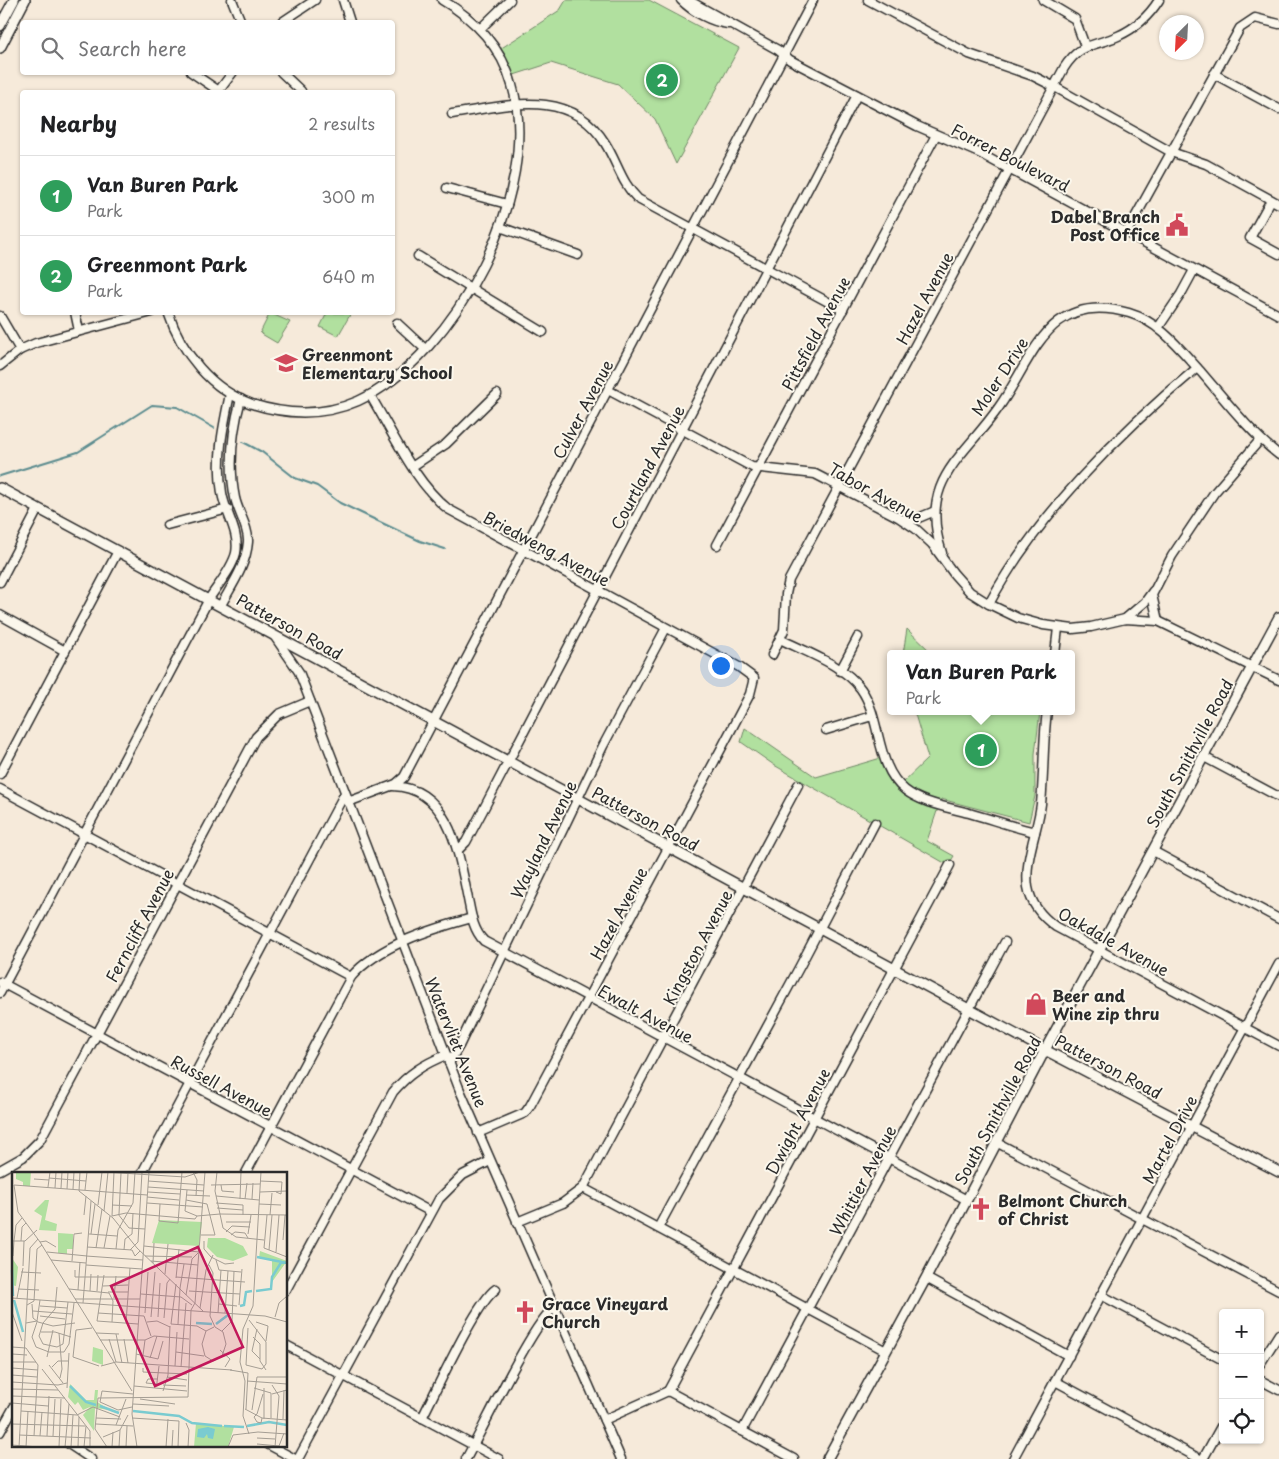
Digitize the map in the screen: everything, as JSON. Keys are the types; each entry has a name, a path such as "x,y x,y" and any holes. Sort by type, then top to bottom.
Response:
{"main road":[{"path":"0,26 14,0"},
{"path":"0,48 25,0"},
{"name":"Patterson Road","path":"0,488 221,605 273,635 1045,1050 1279,1172"},
{"name":"South Smithville Road","path":"827,1459 926,1278 1045,1050 1279,617"}],"street":[{"path":"232,0 240,20"},
{"path":"284,20 302,3 315,0"},
{"path":"343,0 349,20"},
{"path":"169,315 178,338 190,357 213,381 230,394 240,399 281,411 312,412 340,407 370,395 389,382 425,349 452,318 483,268 500,227 507,204 517,142 516,104 508,72 499,54 480,29 462,12 442,0"},
{"path":"480,29 510,0"},
{"name":"Forrer Boulevard","path":"681,0 688,7 717,22 730,24"},
{"name":"Forrer Boulevard","path":"688,0 720,16 730,24 857,95 936,135 968,148 1127,232 1279,316"},
{"name":"Culver Avenue","path":"348,802 393,786 404,777 691,228 813,0"},
{"path":"868,0 969,54 1033,76 1171,152 1206,164 1279,204"},
{"path":"1044,0 1075,18 1085,46"},
{"name":"Hazel Avenue","path":"772,655 784,630 786,594 790,580 1010,170 1053,86 1071,57 1085,46 1112,38 1132,28 1146,16 1159,0"},
{"path":"1127,232 1234,35 1244,23 1255,18 1279,24"},
{"path":"1214,74 1279,109"},
{"path":"195,75 215,90"},
{"path":"220,90 231,75"},
{"path":"284,75 299,90"},
{"name":"Courtland Avenue","path":"458,850 466,842 857,95"},
{"path":"452,114 516,104 546,104 563,108 579,115 602,138 631,193 651,207 843,310"},
{"name":"Pittsfield Avenue","path":"717,545 936,135"},
{"path":"447,188 507,204"},
{"path":"1271,200 1250,238 1279,254"},
{"path":"500,227 578,255"},
{"path":"418,256 543,332"},
{"path":"1158,328 1181,294 1194,270"},
{"name":"Moler Drive","path":"944,560 938,542 935,511 939,491 950,465 998,408 1034,346 1052,326 1085,310 1106,309 1131,313 1158,328 1197,368 1260,440 1279,455"},
{"path":"76,315 79,331"},
{"path":"0,366 20,350 79,331 140,315"},
{"path":"0,316 20,350"},
{"path":"398,323 425,349"},
{"path":"989,604 1017,556 1076,486 1136,423 1197,368"},
{"name":"Tabor Avenue","path":"608,390 757,468 806,472 826,478 901,518 924,536 962,584 989,604 1018,618 1058,628 1082,629 1125,618 1158,621 1173,626 1252,668 1279,680"},
{"path":"0,993 2,983 209,599 231,565 236,551 236,540 225,510 219,454 230,394"},
{"path":"413,466 446,444 497,394"},
{"name":"Briedweng Avenue","path":"370,395 431,494 448,510 738,667 754,678"},
{"path":"221,605 240,570 248,542 232,482 231,456 235,420 240,399"},
{"path":"1125,618 1145,602 1203,508 1260,440"},
{"path":"167,525 238,507"},
{"path":"0,582 38,509"},
{"path":"901,518 916,519 935,511"},
{"path":"0,774 118,551"},
{"path":"1154,590 1152,600 1158,621"},
{"path":"0,615 65,651"},
{"name":"Wayland Avenue","path":"448,1059 504,952 578,798 666,628"},
{"path":"1055,650 1058,628"},
{"name":"Watervliet Avenue","path":"273,635 294,662 478,1133 621,1459"},
{"path":"840,670 858,637"},
{"path":"780,639 840,670 861,689 888,764 894,777 906,790 927,802 1035,832"},
{"name":"Hazel Avenue","path":"478,1133 525,1113 750,694 754,678"},
{"name":"Ferncliff Avenue","path":"0,1170 23,1157 40,1140 256,737 279,714 310,700"},
{"name":"Oakdale Avenue","path":"1046,715 1042,745 1041,804 1027,881 1035,907 1056,927 1279,1046"},
{"path":"826,730 872,716"},
{"path":"1204,757 1279,796"},
{"name":"Kingston Avenue","path":"517,1222 563,1203 583,1188 798,785"},
{"name":"Ewalt Avenue","path":"393,786 412,789 435,804 458,850 472,918 480,936 504,952 967,1200"},
{"path":"0,789 351,977"},
{"path":"143,1172 345,792"},
{"path":"658,1228 875,823"},
{"path":"1153,851 1279,918"},
{"name":"Dwight Avenue","path":"668,1391 950,865"},
{"path":"247,1172 351,977 378,954 472,918"},
{"name":"Whittier Avenue","path":"742,1431 1005,942"},
{"name":"Martel Drive","path":"1013,1459 1279,964"},
{"name":"Russell Avenue","path":"2,983 431,1212"},
{"path":"288,1286 386,1105 402,1081 416,1069 448,1059"},
{"path":"996,1142 1279,1292"},
{"path":"272,1446 296,1459 344,1375 431,1212 453,1183 468,1172 490,1161"},
{"path":"583,1188 886,1351"},
{"path":"926,1278 1068,1356"},
{"path":"422,1418 478,1313 489,1294 496,1289"},
{"path":"1101,1295 1219,1358"},
{"path":"466,1459 532,1336 545,1315 554,1308"},
{"path":"1264,1358 1279,1334"},
{"path":"288,1346 499,1459"},
{"path":"1055,1381 1201,1459 1219,1430"},
{"path":"1264,1382 1279,1390"},
{"path":"604,1420 668,1391 794,1459"},
{"path":"0,1432 12,1411"},
{"path":"72,1446 91,1459"}],"green space":[{"path":"566,0 649,0 739,48 676,164 655,119 618,84 551,63 514,75 500,49 560,10"},
{"path":"269,315 274,315 290,322 277,343 260,333"},
{"path":"326,315 350,315 338,336 320,327"},
{"path":"907,629 929,650 904,650"},
{"path":"915,715 1040,715 1035,754 1035,796 1029,822 941,799 927,841 954,856 948,865 774,765 741,742 745,728 816,777 881,758 898,787 928,758"}],"waterway":[{"path":"0,476 78,452 152,405 177,407 214,428"},
{"path":"243,442 262,452 295,478 317,486 340,503 420,541 445,549"}],"place":[{"name":"Greenmont Park","path":"662,80"},
{"name":"Dabel Branch Post Office","path":"1177,225"},
{"name":"Greenmont Elementary School","path":"286,363"},
{"name":"Van Buren Park","path":"981,750"},
{"name":"Beer and Wine zip thru","path":"1036,1004"},
{"name":"Belmont Church of Christ","path":"981,1209"},
{"name":"Grace Vineyard Church","path":"525,1312"}]}
